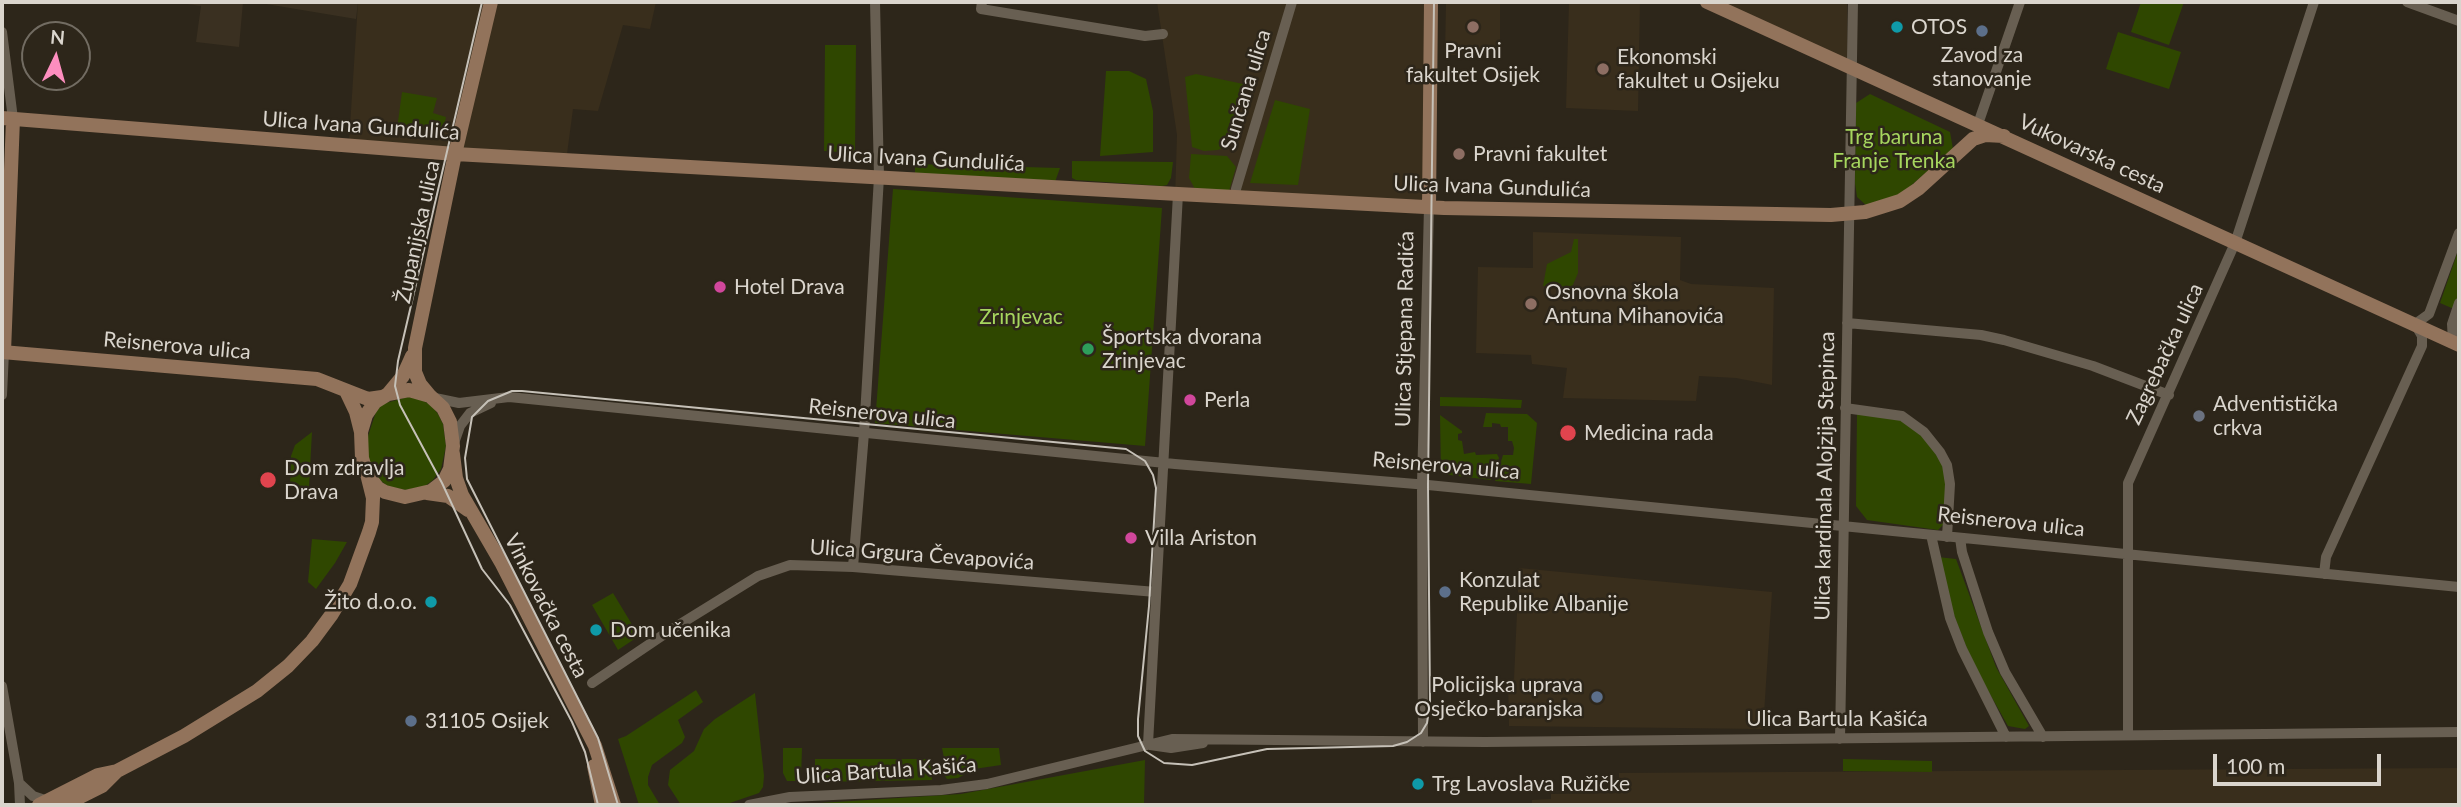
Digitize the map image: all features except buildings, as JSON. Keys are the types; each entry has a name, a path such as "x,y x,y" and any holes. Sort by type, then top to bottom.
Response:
{"main road":[{"name":"Županijska ulica","path":"385,395 403,376 415,348 455,154 491,2"},
{"name":"Ulica Stjepana Radića","path":"1429,207 1431,2"},
{"name":"Vukovarska cesta","path":"1707,2 2456,343"},
{"name":"Ulica Ivana Gundulića","path":"7,118 265,141 455,154 1178,194 1429,207 1850,214 1878,209 1900,201 1918,189 1968,142 1978,136 2004,136"},
{"path":"3,352 7,118"},
{"name":"Županijska ulica","path":"415,348 415,372 420,384 430,396"},
{"name":"Reisnerova ulica","path":"3,352 308,378 326,382 368,399 385,395"},
{"path":"361,432 366,415 385,395 409,390 430,396 447,414 452,429 453,450 450,468 444,481 425,493"},
{"path":"43,803 98,775 117,771 184,736 242,701 295,659 321,631 350,584 372,522 372,494 362,458 361,432 356,412 345,391"},
{"name":"Vinkovačka cesta","path":"453,450 459,487 502,564 595,746 614,805"},
{"path":"367,474 378,488 405,497"},
{"path":"372,522 385,507 405,497 425,493 448,496 474,513"},
{"name":"Vinkovačka cesta","path":"579,718 591,754 602,805"},
{"path":"64,805 102,786 117,771"}],"street":[{"path":"853,567 864,433 878,177 875,2"},
{"name":"Sunčana ulica","path":"1236,189 1292,2"},
{"path":"1850,214 1853,2"},
{"path":"1978,124 2020,2"},
{"name":"Zagrebačka ulica","path":"2128,734 2128,483 2235,243 2314,2"},
{"path":"2407,2 2459,21"},
{"path":"981,5 1145,36 1163,34"},
{"path":"2,32 7,118"},
{"path":"1148,744 1178,194"},
{"name":"Ulica Stjepana Radića","path":"1423,742 1422,484 1429,207"},
{"name":"Ulica kardinala Alojzija Stepinca","path":"1840,739 1850,214"},
{"path":"2324,574 2326,557 2422,346 2422,336 2415,324 2430,314 2459,233"},
{"path":"2456,343 2452,324 2459,303"},
{"path":"1847,323 2004,340 2093,366 2169,395"},
{"path":"2,395 3,352"},
{"name":"Reisnerova ulica","path":"430,396 459,403 509,397 1163,463 1422,484 2459,587"},
{"path":"453,450 460,426 470,414 482,405 509,397"},
{"path":"1846,408 1902,416 1924,432 1940,452 1947,465 1950,484 1947,537"},
{"path":"1931,535 1932,550 1950,618 1962,649 2006,737"},
{"path":"1960,538 1988,632 2005,672 2043,737"},
{"name":"Ulica Grgura Čevapovića","path":"592,683 669,631 767,572 790,565 853,567 1156,592"},
{"path":"2,686 19,783 20,805"},
{"name":"Ulica Bartula Kašića","path":"749,805 790,797 965,787 1010,779 1172,739 1423,742 2459,732"},
{"path":"19,783 43,803"}],"shaded area":[{"path":"173,2 243,2 239,47 196,42 201,6"},
{"path":"254,2 358,2 356,19"},
{"path":"358,2 656,2 650,29 623,25 598,111 573,109 567,154 349,142"},
{"path":"1157,2 1426,2 1424,211 1175,198 1177,135"},
{"name":"Pravni fakultet Osijek","path":"1446,2 1500,2 1500,55 1445,55"},
{"name":"Ekonomski fakultet u Osijeku","path":"1569,2 1640,2 1638,111 1566,108"},
{"path":"1718,2 1847,2 1847,61"},
{"path":"1533,232 1681,237 1680,280 1691,284 1774,288 1772,385 1736,378 1699,376 1696,401 1563,398 1567,368 1532,364 1531,355 1476,353 1478,267 1533,268"},
{"path":"1519,568 1772,592 1763,729 1509,726 1508,679 1514,679"},
{"path":"2459,768 2459,805 1532,805 1532,800 1551,799 1551,794 1619,793 1619,773"}],"green space":[{"path":"2141,2 2184,2 2169,45 2131,32"},
{"path":"2118,32 2181,52 2169,89 2106,69"},
{"path":"825,45 856,45 855,153 824,151"},
{"path":"1106,71 1129,71 1146,79 1153,111 1153,152 1100,156"},
{"path":"1196,74 1248,85 1228,145 1218,150 1204,151 1192,147 1185,77"},
{"path":"402,92 437,98 433,113 446,117 441,133 397,129"},
{"name":"Trg baruna Franje Trenka","path":"1870,94 1950,132 1953,149 1899,196 1867,206 1857,197 1855,183 1856,103"},
{"path":"1275,100 1310,109 1298,185 1250,183"},
{"path":"1191,154 1227,156 1236,167 1229,191 1195,189 1189,178"},
{"path":"1072,161 1173,162 1171,178 1167,185 1162,186 1076,180 1072,178"},
{"path":"915,164 1060,168 1055,182 915,176"},
{"name":"Zrinjevac","path":"893,189 1162,208 1145,446 875,423"},
{"path":"1574,239 1578,239 1578,273 1572,287 1543,286 1547,264 1571,252"},
{"path":"2459,248 2459,294 2454,309 2440,303"},
{"path":"408,397 418,398 431,405 438,414 443,424 446,446 441,469 433,480 425,486 406,490 389,487 376,477 368,460 367,439 376,412 382,404"},
{"path":"1440,397 1522,400 1521,408 1440,406"},
{"path":"1486,413 1527,414 1537,423 1531,484 1495,481 1503,455 1513,455 1514,448 1512,441 1508,441 1508,427 1492,423 1492,427 1483,427"},
{"path":"1857,413 1889,416 1907,423 1923,436 1942,463 1946,481 1946,522 1938,530 1867,520 1856,506"},
{"path":"1440,415 1462,431 1458,434 1458,440 1462,441 1464,454 1497,454 1499,458 1491,480 1441,474"},
{"path":"312,432 309,487 290,487 291,456 295,445"},
{"path":"312,539 347,542 316,589 308,582"},
{"path":"1938,557 1956,559 1996,667 2029,726 2025,729 2008,726 1973,664 1948,600"},
{"path":"613,593 639,636 618,650 592,605"},
{"path":"696,690 703,702 678,720 685,737 682,743 652,765 648,777 648,785 660,805 639,805 618,739"},
{"path":"755,693 763,787 759,793 724,805 681,805 668,785 670,770 694,751 704,729 715,719"},
{"path":"783,748 802,748 801,778 796,781 787,781 783,773"},
{"path":"942,748 999,748 1001,765 974,769 958,778 947,779 944,775"},
{"path":"815,759 931,759 932,780 815,782"},
{"path":"1843,759 1932,761 1932,772 1843,771"},
{"path":"1145,760 1144,805 789,805 961,794"}],"tram line":[{"path":"482,2 398,361 395,386 400,405 442,483 482,569 510,605 572,722 585,752 598,805"},
{"path":"618,805 598,738 467,479 465,458 472,417 488,401 512,391 1126,449 1145,461 1153,475 1156,488 1149,606 1138,719 1138,736 1145,751 1164,763 1192,765 1267,749 1393,746 1407,742 1421,733 1427,723 1430,703 1428,485 1434,2"}],"place":[{"name":"Pravni fakultet Osijek","path":"1473,27"},
{"name":"OTOS","path":"1897,27"},
{"name":"Zavod za stanovanje","path":"1982,31"},
{"name":"Ekonomski fakultet u Osijeku","path":"1603,69"},
{"name":"Pravni fakultet","path":"1459,154"},
{"name":"Hotel Drava","path":"720,287"},
{"name":"Osnovna škola Antuna Mihanovića","path":"1531,304"},
{"name":"Športska dvorana Zrinjevac","path":"1088,349"},
{"name":"Perla","path":"1190,400"},
{"name":"Adventistička crkva","path":"2199,416"},
{"name":"Medicina rada","path":"1568,433"},
{"name":"Dom zdravlja Drava","path":"268,480"},
{"name":"Villa Ariston","path":"1131,538"},
{"name":"Konzulat Republike Albanije","path":"1445,592"},
{"name":"Žito d.o.o.","path":"431,602"},
{"name":"Dom učenika","path":"596,630"},
{"name":"Policijska uprava Osječko-baranjska","path":"1597,697"},
{"name":"31105 Osijek","path":"411,721"},
{"name":"Trg Lavoslava Ružičke","path":"1418,784"}]}
